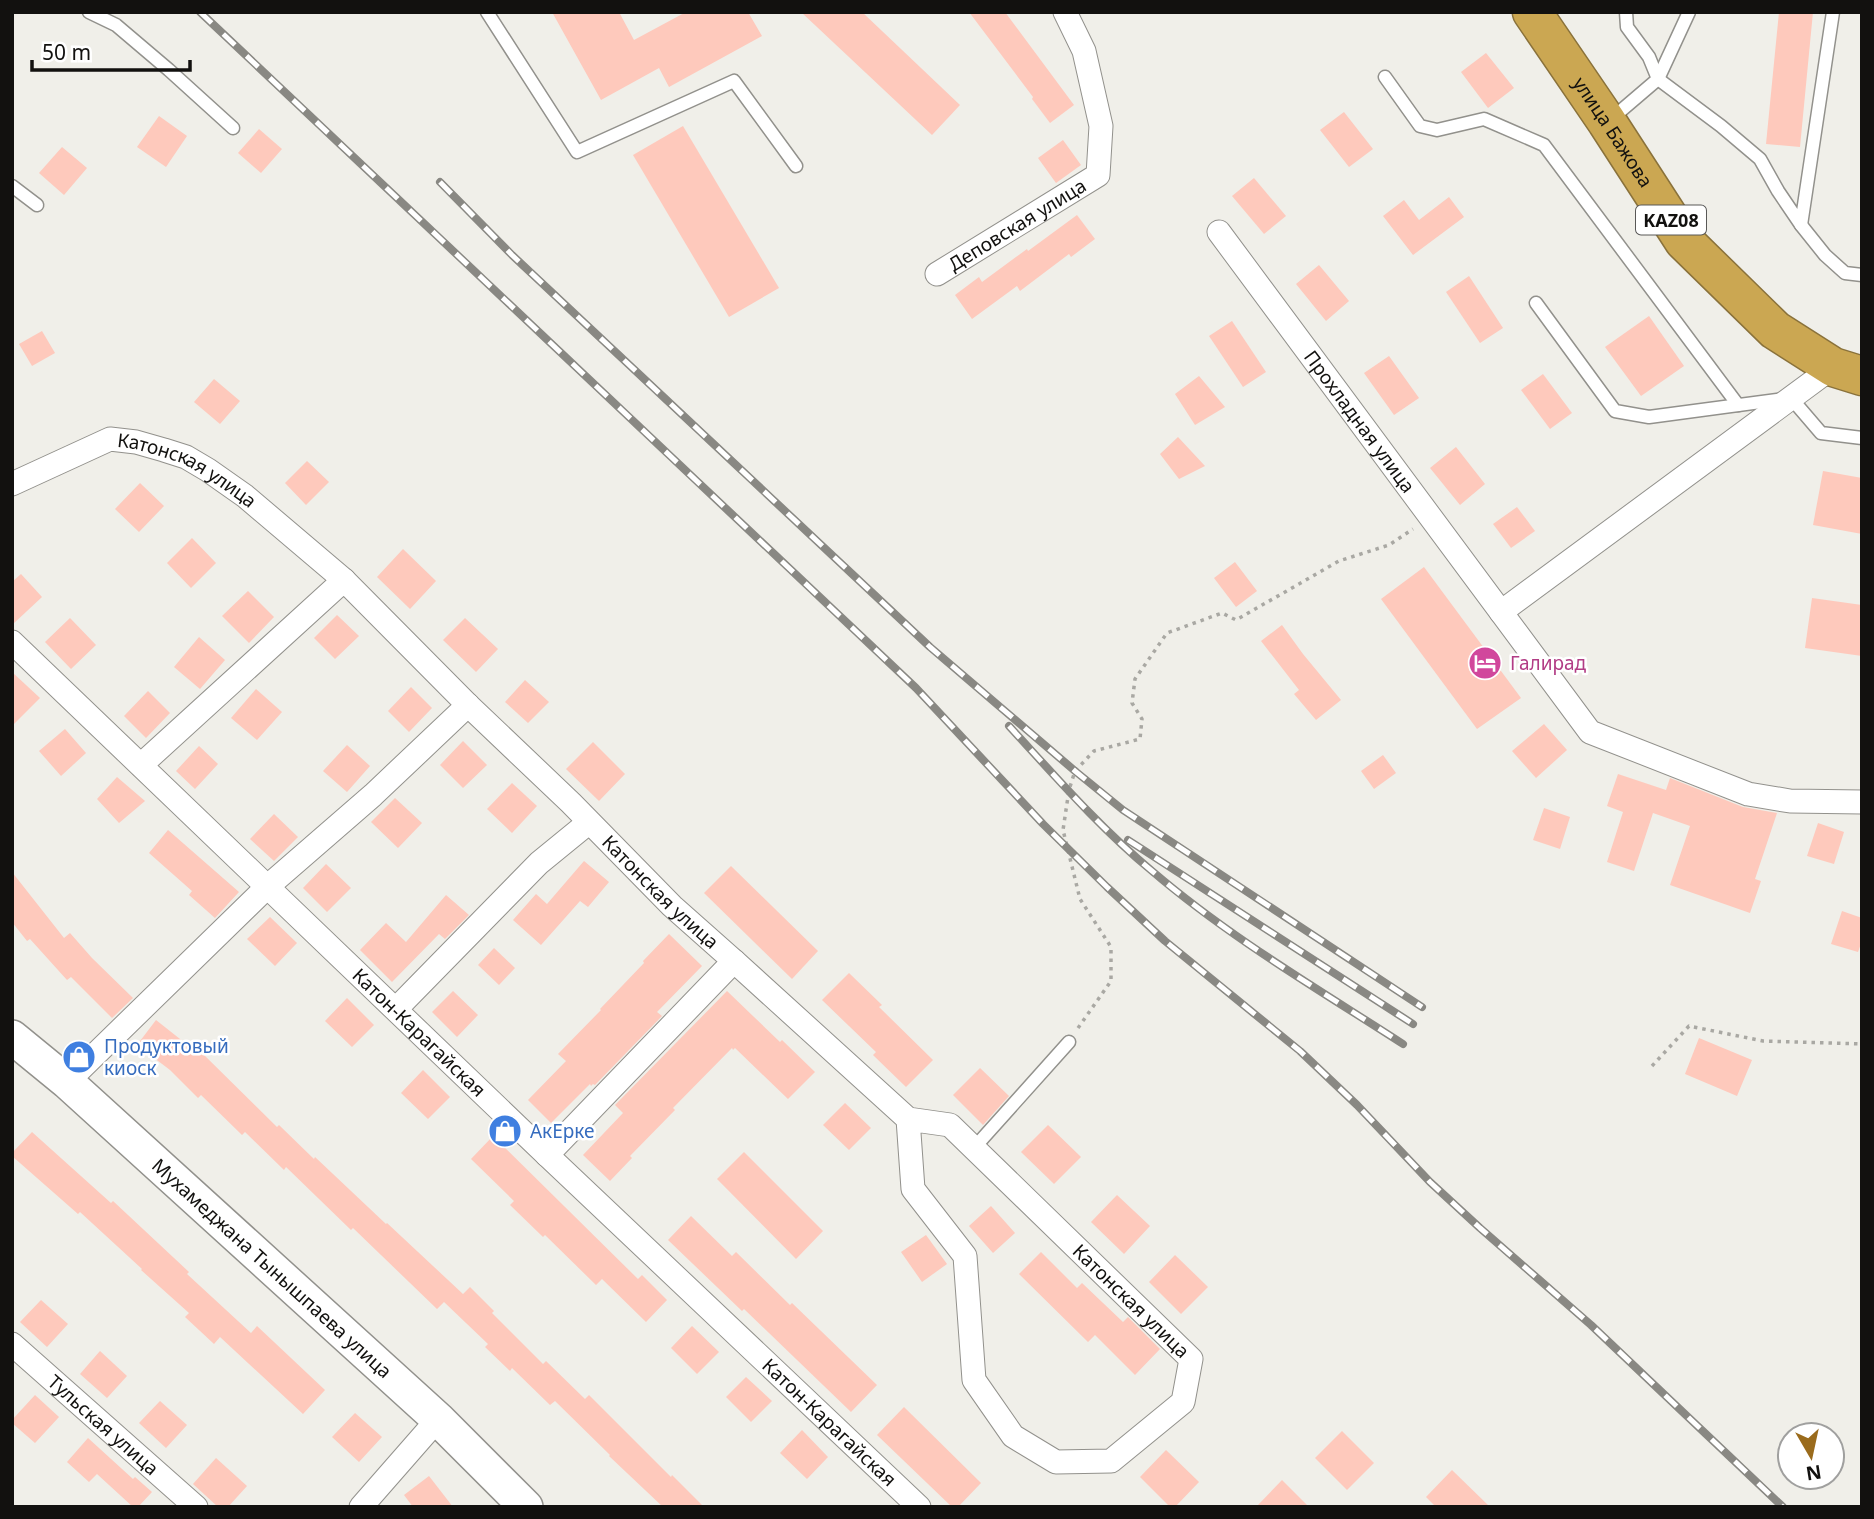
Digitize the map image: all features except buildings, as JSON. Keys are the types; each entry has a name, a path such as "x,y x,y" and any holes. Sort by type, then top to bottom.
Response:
{"highway":[{"name":"улица Бажова","path":"1532,12 1684,241 1775,330 1847,372"}],"street":[{"name":"Деповская улица","path":"937,274 1098,175 1101,126 1084,51 1065,12"},
{"name":"Прохладная улица","path":"1219,232 1590,732 1748,794 1790,801 1862,803"},
{"path":"1501,612 1791,398 1847,372"},
{"name":"Катонская улица","path":"12,484 110,439 136,442 186,457 208,470 245,496 344,580 672,906 908,1119 950,1125 1191,1359 1183,1402 1111,1461 1056,1462 1013,1436 974,1380 965,1256 913,1189 908,1119"},
{"path":"141,765 344,580"},
{"name":"Катон-Карагайская","path":"12,642 919,1507"},
{"path":"67,1082 267,887 373,794 468,705"},
{"name":"Катонская улица","path":"396,1009 539,863 588,823"},
{"name":"Катонская улица","path":"547,1155 734,961"},
{"name":"Мухамеджана Тынышпаева улица","path":"12,1037 67,1082 438,1419 526,1507"},
{"name":"Тульская улица","path":"12,1344 196,1507"},
{"path":"360,1507 438,1419"}],"lane":[{"path":"89,12 116,25 233,128"},
{"path":"487,12 576,152 734,81 796,166"},
{"path":"1626,12 1627,27 1649,57 1658,79 1760,159 1801,225 1825,255 1845,273 1862,275"},
{"path":"1607,122 1658,79 1689,12"},
{"path":"1801,225 1833,12"},
{"path":"1385,76 1420,126 1437,130 1484,119 1544,145 1738,405"},
{"path":"12,186 37,205"},
{"path":"1536,303 1615,411 1648,417 1791,398 1821,433 1862,438"},
{"path":"974,1148 1069,1042"}],"path":[{"path":"1069,1042 1111,981 1111,947 1080,899 1063,830 1069,790 1075,771 1094,751 1140,739 1142,719 1132,703 1135,680 1167,633 1222,613 1236,620 1339,561 1389,545 1431,517"},
{"path":"1652,1066 1689,1026 1763,1041 1862,1044"}],"railway":[{"path":"200,12 916,688 1043,824 1107,887 1165,941 1300,1051 1357,1105 1430,1182 1591,1325 1783,1507"},
{"path":"440,182 512,255 930,647 1075,771 1123,810 1422,1007"},
{"path":"1009,726 1114,837 1181,895 1274,962 1403,1044"},
{"path":"1128,840 1413,1024"}],"place":[{"name":"Галирад","path":"1485,663"},
{"name":"Продуктовый киоск","path":"79,1057"},
{"name":"АкЕрке","path":"505,1131"}]}
